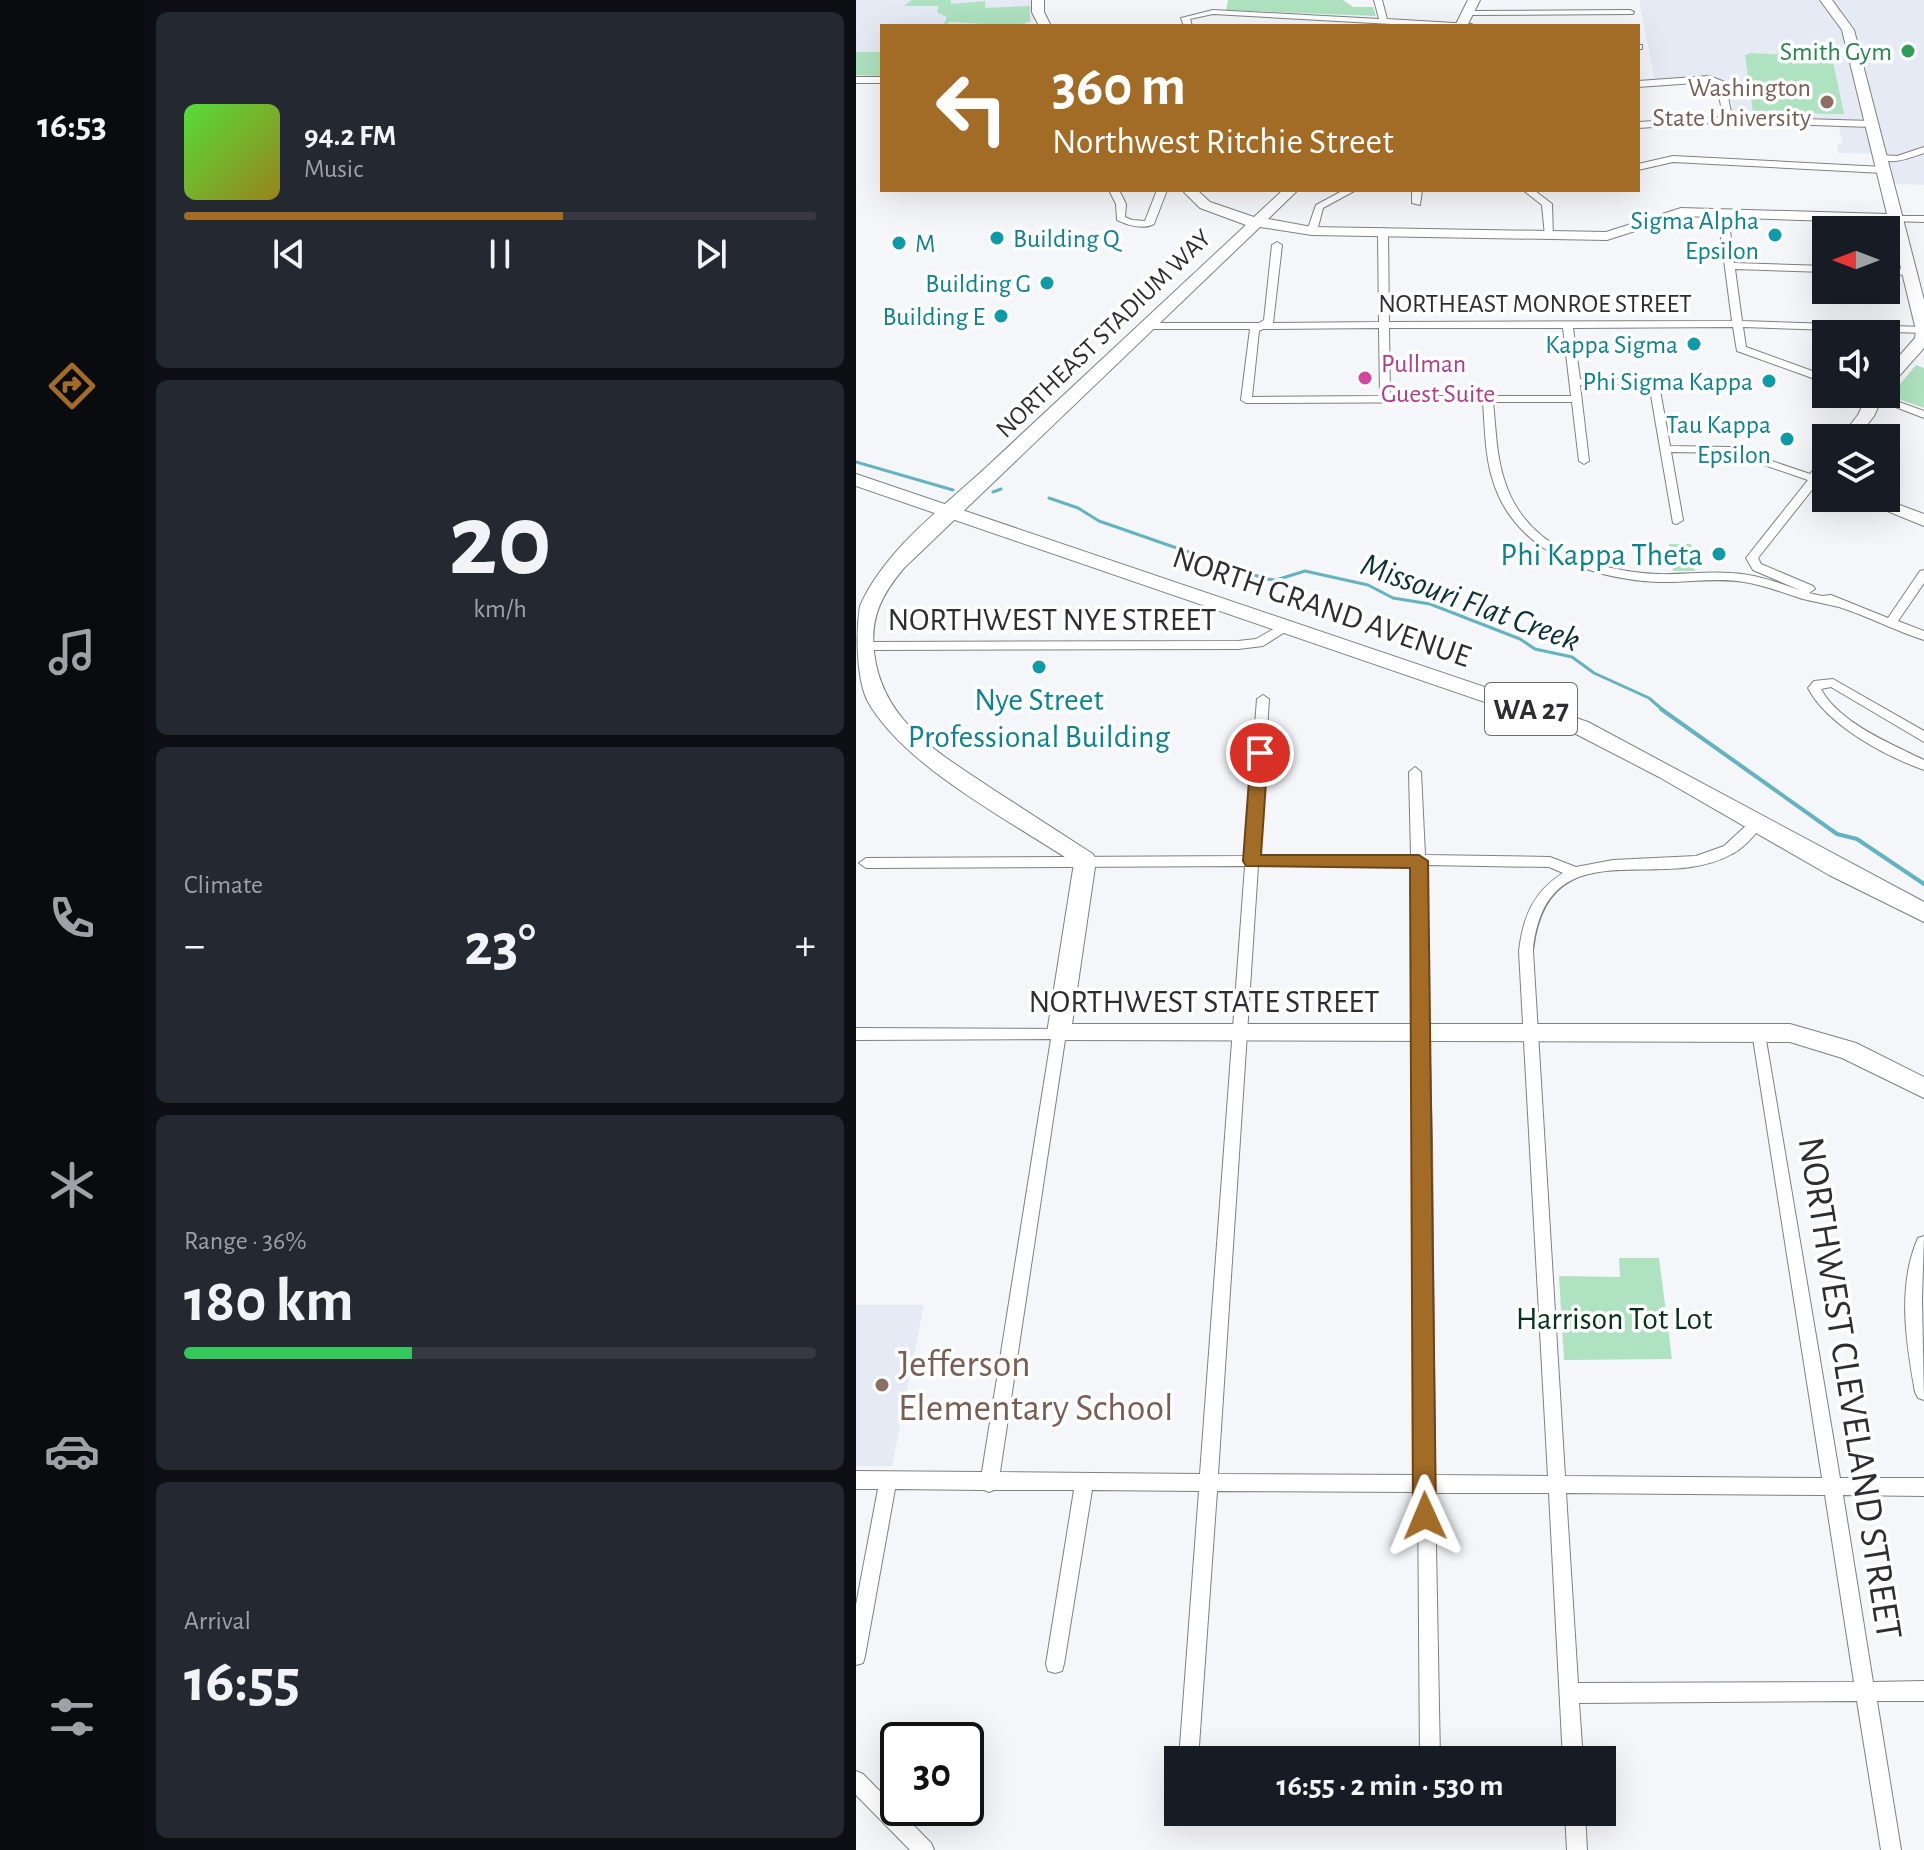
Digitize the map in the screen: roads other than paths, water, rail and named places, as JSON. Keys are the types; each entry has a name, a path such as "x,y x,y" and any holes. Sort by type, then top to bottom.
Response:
{"main road":[{"name":"NORTH GRAND AVENUE","path":"856,480 1580,727 1641,755 1756,824 1924,913"}],"street":[{"path":"1038,0 1043,24"},
{"path":"1378,0 1384,21"},
{"path":"1826,0 1848,30 1894,216"},
{"path":"1186,22 1213,12 1299,22 1630,12"},
{"path":"1640,84 1709,79 1721,82 1728,119"},
{"path":"856,80 880,80"},
{"path":"1640,125 1728,119 1871,124"},
{"path":"1640,167 1673,159 1881,164 1924,150"},
{"path":"1115,192 1121,204 1122,220 1149,224 1161,192"},
{"path":"1191,192 1205,205 1254,223 1312,231 1607,236 1672,214 1812,217"},
{"name":"NORTHEAST STADIUM WAY","path":"862,614 893,570 950,512 1289,192"},
{"path":"1312,231 1319,207 1347,192"},
{"path":"1417,192 1417,203"},
{"path":"1534,192 1547,204 1550,236"},
{"path":"1723,214 1740,346 1746,353 1812,375"},
{"path":"1900,219 1924,219"},
{"path":"1383,231 1385,399"},
{"path":"1900,237 1924,330 1923,339 1900,365"},
{"path":"1277,245 1269,321 1254,330 1246,400 1578,399"},
{"path":"1730,266 1812,269"},
{"path":"1900,272 1910,272"},
{"name":"NORTHEAST MONROE STREET","path":"1146,326 1738,324 1924,330"},
{"path":"1568,325 1584,461"},
{"path":"1575,382 1654,381 1677,520"},
{"path":"1488,400 1495,468 1507,504 1524,527 1571,560 1601,572 1636,577 1745,578 1834,602"},
{"path":"1900,406 1924,415"},
{"path":"1665,449 1730,450 1812,473"},
{"path":"1812,488 1752,558 1757,567 1834,602 1924,636"},
{"path":"1900,511 1924,520"},
{"path":"1891,623 1924,574"},
{"path":"862,614 864,646 874,696 911,743 1085,860"},
{"name":"NORTHWEST NYE STREET","path":"864,646 1238,645 1259,643 1284,627"},
{"path":"1924,737 1833,683 1818,684 1814,688 1832,711 1924,765"},
{"path":"1190,1746 1263,699"},
{"path":"1415,772 1422,1033 1424,1486 1430,1746"},
{"path":"1572,1746 1526,951 1528,920 1542,896 1575,872 1596,865 1707,859 1729,850 1756,824"},
{"path":"989,1483 1085,860"},
{"path":"866,863 1085,860 1550,862 1575,872"},
{"name":"NORTHWEST STATE STREET","path":"856,1034 1759,1032 1818,1039 1924,1088"},
{"name":"NORTHWEST CLEVELAND STREET","path":"1759,1032 1891,1850"},
{"path":"1924,1243 1912,1287 1913,1334 1924,1392"},
{"path":"856,1480 1555,1487 1924,1487"},
{"path":"856,1656 888,1481"},
{"path":"1055,1664 1084,1482"},
{"path":"1569,1693 1924,1691"},
{"path":"856,1781 924,1850"},
{"path":"1576,1826 1577,1850"}],"waterway":[{"name":"Missouri Flat Creek","path":"856,462 953,490"},
{"name":"Missouri Flat Creek","path":"993,492 1001,489"},
{"name":"Missouri Flat Creek","path":"1049,498 1078,508 1099,521 1266,579 1276,580 1305,571 1368,585 1393,598 1430,604 1520,639 1535,649 1572,657 1594,673 1649,698 1664,711"},
{"name":"Missouri Flat Creek","path":"1661,709 1837,834 1857,839 1924,884"}],"place":[{"name":"Smith Gym","path":"1908,51"},
{"name":"Washington State University","path":"1827,102"},
{"name":"Sigma Alpha Epsilon","path":"1775,235"},
{"name":"Building Q","path":"997,238"},
{"name":"M","path":"899,243"},
{"name":"Building G","path":"1047,283"},
{"name":"Building E","path":"1001,316"},
{"name":"Kappa Sigma","path":"1694,344"},
{"name":"Pullman Guest Suite","path":"1365,378"},
{"name":"Phi Sigma Kappa","path":"1769,381"},
{"name":"Tau Kappa Epsilon","path":"1787,439"},
{"name":"Phi Kappa Theta","path":"1719,554"},
{"name":"Nye Street Professional Building","path":"1039,667"},
{"name":"Jefferson Elementary School","path":"882,1385"}],"park label":[{"name":"Harrison Tot Lot","path":"1614,1318"}]}
